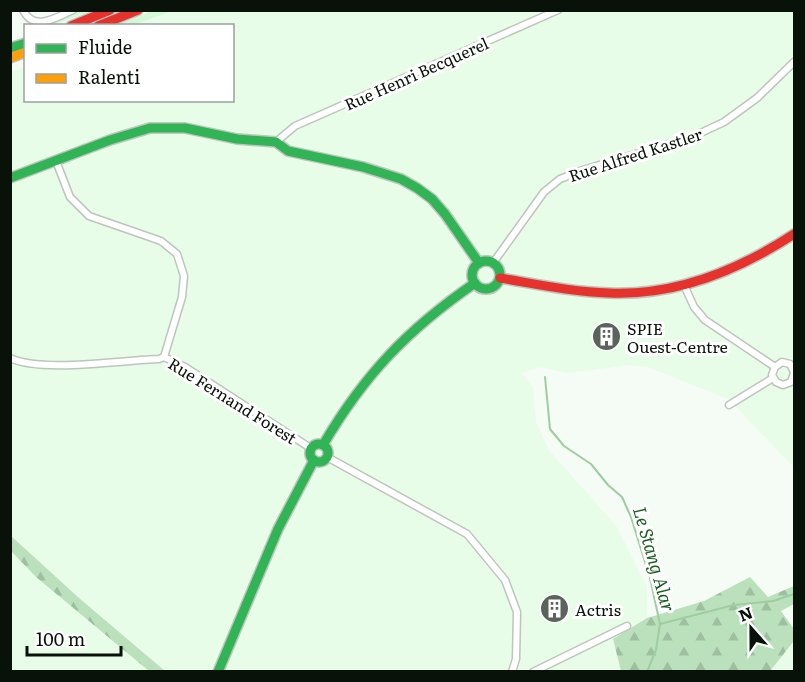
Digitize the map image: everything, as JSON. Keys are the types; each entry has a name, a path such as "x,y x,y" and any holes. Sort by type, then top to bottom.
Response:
{"main road":[{"path":"76,24 110,10"},
{"path":"103,24 138,10"},
{"path":"10,178 122,136 159,127 185,128 237,139 276,142 288,151 396,177 417,188 432,199 479,262"},
{"path":"500,278 592,292 645,291 684,285 735,268 795,234"},
{"path":"479,262 494,263 499,269 500,278 495,286 487,289 478,287 472,272 479,262"},
{"path":"323,445 350,402 381,363 426,318 475,283"},
{"path":"316,445 323,445 327,449 327,457 323,461 314,460 311,456 312,448 316,445"},
{"path":"218,672 278,529 314,460"}],"street":[{"path":"23,10 27,18 35,23 45,22 73,10"},
{"name":"Rue Henri Becquerel","path":"276,142 295,126 558,10"},
{"name":"Rue Alfred Kastler","path":"494,263 543,192 560,179 694,136 724,122 757,98 795,62"},
{"path":"56,161 70,197 89,216 161,241 177,254 184,276 182,297 164,357"},
{"path":"684,285 694,307 705,320 775,367"},
{"name":"Rue Fernand Forest","path":"10,358 44,366 164,357 185,367 312,448"},
{"path":"782,362 790,364 794,370 793,384 779,384 773,378 773,370 782,362"},
{"path":"729,405 773,378"},
{"path":"327,457 467,534 506,580 517,612 516,659 512,672"},
{"path":"533,672 627,626"}],"shaded area":[{"path":"172,11 794,11 794,467 728,399 648,367 630,365 567,373 539,367 522,373 533,388 536,422 548,449 617,527 647,587 647,618 613,639 621,671 11,672 11,72 24,67 24,102 234,102 234,24 137,24"},
{"path":"794,640 794,671 770,671"}],"green space":[{"path":"79,11 92,11 56,24 43,24"},
{"path":"152,11 172,11 137,24 119,24"},
{"path":"10,535 79,598 165,671 149,671 36,577 11,551"},
{"path":"750,577 768,597 794,586 794,604 781,611 794,629 794,641 770,671 621,671 613,639 647,618 704,601"}],"waterway":[{"name":"Le Stang Alar","path":"545,377 550,429 564,446 591,464 608,485 622,497 631,517 650,578 660,624 656,650 647,672"},
{"path":"660,624 734,605 773,601 794,594"}],"traffic: fast":[{"path":"10,48 24,44"},
{"path":"10,178 110,140 150,128 185,128 237,139 276,142 288,151 363,167 401,179 417,188 432,199 445,214 479,263"},
{"path":"486,261 496,265 500,275 496,285 486,289 476,285 472,275 476,265 486,261"},
{"path":"323,445 371,375 389,355 429,318 475,283"},
{"path":"319,444 325,447 328,453 325,459 319,462 313,459 310,453 313,447 319,444"},
{"path":"218,672 278,529 314,460"}],"traffic: slow":[{"path":"10,58 24,53"}],"traffic: jam":[{"path":"76,24 110,10"},
{"path":"103,24 138,10"},
{"path":"500,278 595,292 634,293 659,290 683,285 729,269 794,234"}],"place":[{"name":"SPIE Ouest-Centre","path":"606,337"},
{"name":"Actris","path":"554,609"}]}
